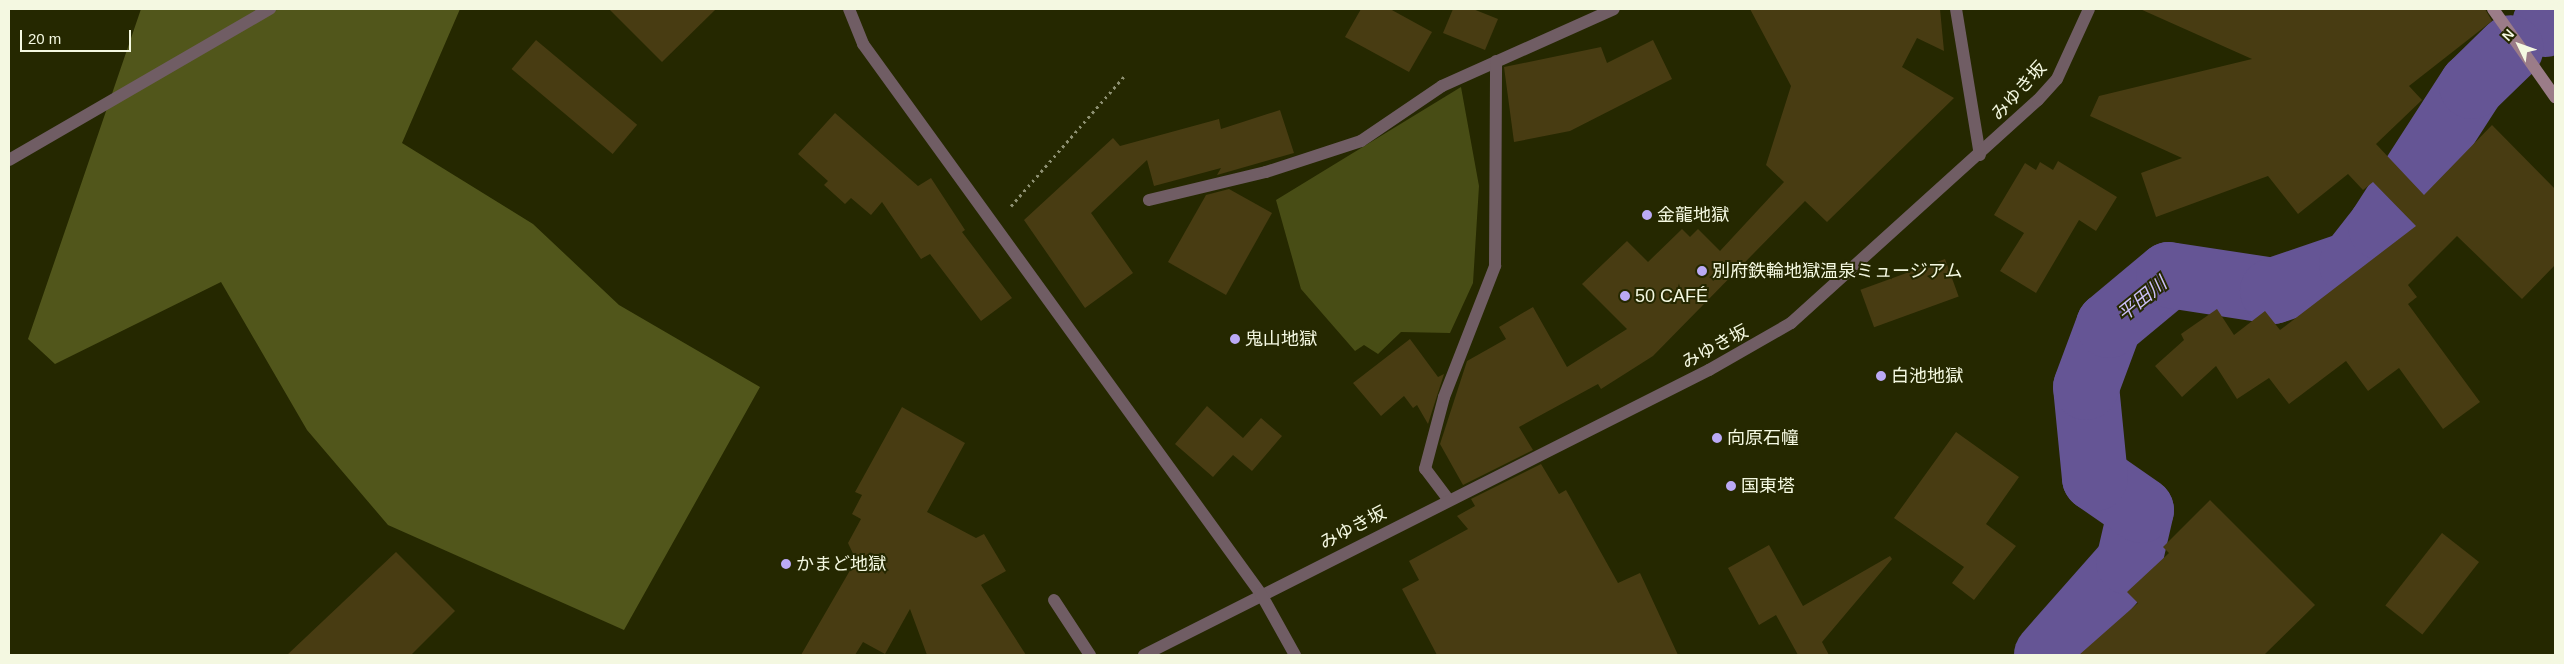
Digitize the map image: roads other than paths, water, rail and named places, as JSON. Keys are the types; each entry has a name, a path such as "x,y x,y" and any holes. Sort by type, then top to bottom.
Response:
{"main road":[{"path":"2493,9 2555,97"}],"street":[{"path":"9,160 270,9"},
{"path":"849,9 863,44 993,228 1261,594 1295,655"},
{"path":"1149,200 1266,172 1361,142 1442,86 1614,9"},
{"path":"1956,9 1980,155"},
{"name":"みゆき坂","path":"1144,655 1448,499 1756,346 1792,323 1980,155 2057,78 2089,9"},
{"path":"1448,499 1425,469 1444,397 1495,266 1496,61"},
{"path":"1054,600 1090,655"}],"waterway":[{"name":"平田川","path":"2545,24 2555,17"},
{"name":"平田川","path":"2047,655 2129,562 2141,510 2095,478 2086,387 2109,325 2169,275 2273,291 2352,264 2381,227 2472,86 2511,48"}],"place":[{"name":"金龍地獄","path":"1647,215"},
{"name":"別府鉄輪地獄温泉ミュージアム","path":"1702,271"},
{"name":"50 CAFÉ","path":"1625,296"},
{"name":"鬼山地獄","path":"1235,339"},
{"name":"白池地獄","path":"1881,376"},
{"name":"向原石幢","path":"1717,438"},
{"name":"国東塔","path":"1731,486"},
{"name":"かまど地獄","path":"786,564"}]}
